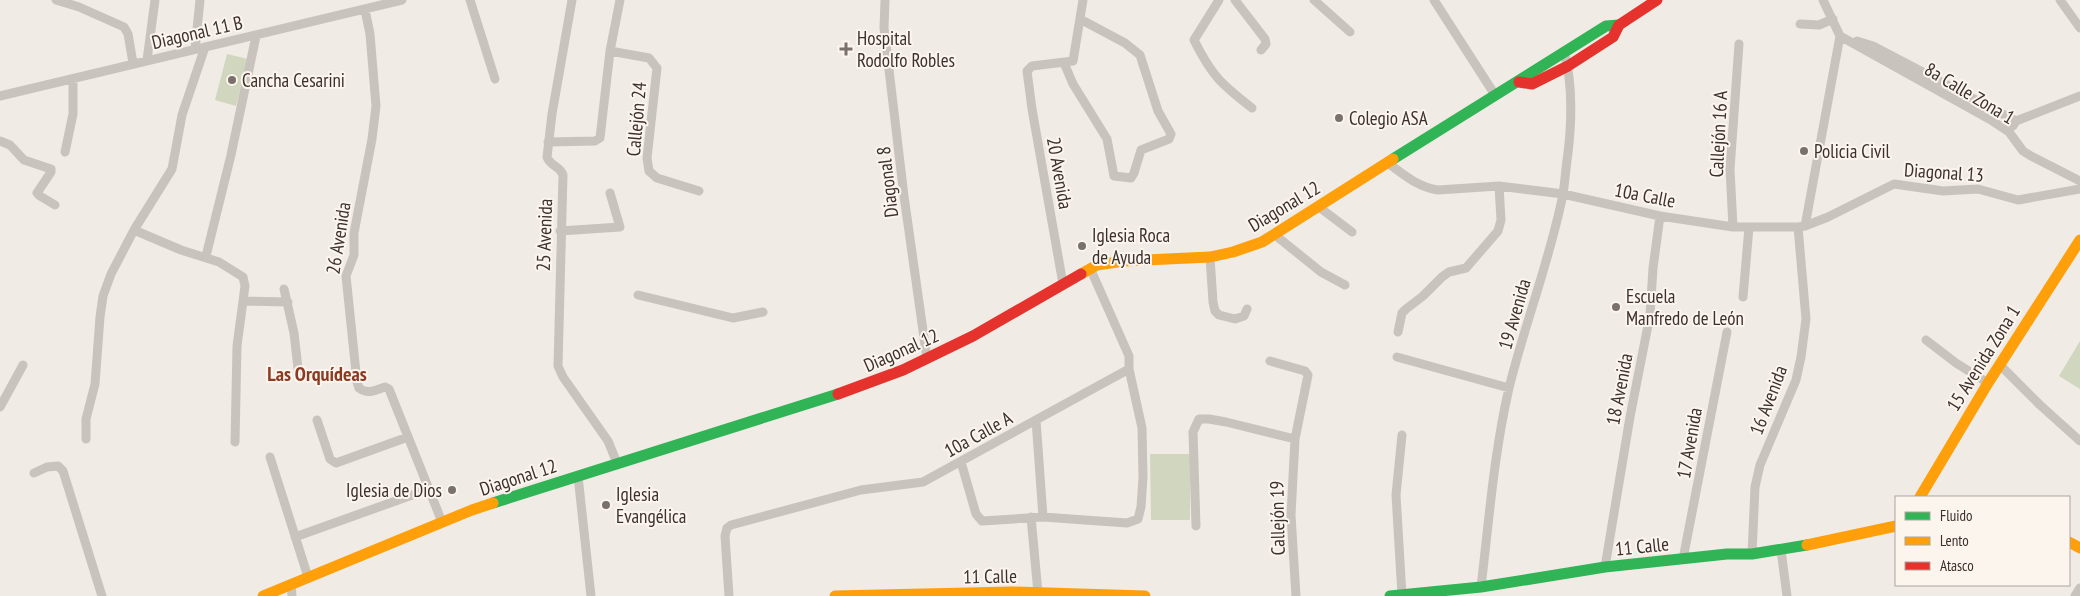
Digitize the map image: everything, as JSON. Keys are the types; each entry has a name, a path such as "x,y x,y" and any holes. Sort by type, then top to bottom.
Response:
{"main road":[{"name":"Diagonal 12","path":"1519,82 1532,84 1568,66 1613,37 1620,25 1657,0"},
{"name":"Diagonal 12","path":"263,596 292,590 308,577 442,522 617,463 827,398 903,370 982,331 1090,268 1103,263 1210,257 1245,248 1275,236 1519,82 1526,75 1564,51 1606,26 1620,25"},
{"name":"15 Avenida Zona 1","path":"1921,496 1988,383 2080,240"},
{"name":"11 Calle","path":"1390,596 1481,587 1605,567 1781,550 1895,526"},
{"name":"11 Calle","path":"834,596 1038,593 1145,596"}],"street":[{"path":"56,0 124,27 128,34 134,63"},
{"path":"147,60 155,0"},
{"path":"195,49 200,0"},
{"name":"Diagonal 11 B","path":"0,96 74,80 134,63 256,36 402,0"},
{"path":"470,0 495,79"},
{"name":"25 Avenida","path":"572,0 548,142 548,159 563,175 560,232 558,366 563,377 608,441 617,463"},
{"name":"Callejón 24","path":"548,142 599,139 603,120 610,51 620,0"},
{"name":"Diagonal 8","path":"885,0 884,28 904,196 928,359"},
{"path":"1080,19 1125,43 1140,55 1158,111 1171,134 1169,139 1141,150 1131,178 1114,176 1109,142 1070,79 1064,63 1073,61 1082,0"},
{"path":"1219,0 1194,40 1209,70 1252,108"},
{"path":"1235,0 1265,39 1266,44 1261,50"},
{"path":"1314,0 1350,32"},
{"path":"1434,0 1496,95"},
{"path":"1823,0 1840,36"},
{"path":"2060,0 2080,28"},
{"name":"26 Avenida","path":"365,10 370,34 376,106 373,136 354,233 354,255 346,276 358,386 361,390 369,392 384,388 389,389 442,522"},
{"path":"1800,24 1819,25 1833,18"},
{"path":"206,256 231,155 256,36"},
{"name":"8a Calle Zona 1","path":"1840,36 1873,46 2016,121"},
{"name":"8a Calle Zona 1","path":"1840,36 2009,132 2023,151 2080,180"},
{"name":"16 Avenida","path":"1752,554 1755,487 1760,465 1796,380 1802,348 1806,319 1802,227 1840,36"},
{"name":"Callejón 16 A","path":"1733,226 1730,169 1739,44"},
{"path":"86,439 86,418 95,384 103,296 111,274 134,230 172,169 182,115 205,47"},
{"name":"Callejón 24","path":"610,51 649,58 657,68 647,158 648,171 657,178 700,190"},
{"name":"19 Avenida","path":"1481,587 1496,458 1509,388 1563,194 1570,138 1571,100 1568,66 1564,51"},
{"name":"20 Avenida","path":"1063,284 1027,71 1029,67 1064,63"},
{"path":"65,152 73,114 74,80"},
{"path":"2009,132 2016,121 2080,96"},
{"path":"0,140 10,145 27,161 51,169 51,173 37,193 55,206"},
{"name":"10a Calle","path":"1388,163 1418,185 1438,190 1500,186 1563,194 1660,216 1749,227 1802,227 1894,184"},
{"name":"Diagonal 13","path":"1894,184 1943,191 1978,189 2018,200 2080,189"},
{"path":"1398,332 1402,313 1449,272 1466,268 1498,231 1501,220 1500,186"},
{"path":"560,232 620,227 610,193"},
{"path":"1319,207 1352,232"},
{"name":"18 Avenida","path":"1605,567 1630,416 1650,314 1653,268 1660,216"},
{"path":"1743,297 1749,227"},
{"path":"134,230 181,250 206,256 230,267 243,277 245,286 236,372 235,442"},
{"path":"1275,236 1321,272 1345,285"},
{"path":"1210,257 1212,302 1215,311 1219,315 1235,319 1244,316 1247,309"},
{"path":"961,462 976,514 980,520 1043,516 1127,523 1138,519 1141,507 1143,477 1142,428 1128,351 1108,311 1090,268"},
{"path":"284,289 288,302 299,377"},
{"path":"638,295 733,318 763,312"},
{"path":"243,301 288,302"},
{"name":"17 Avenida","path":"1683,559 1727,332"},
{"path":"1926,340 1956,363 1988,383"},
{"path":"1397,358 1509,388"},
{"name":"Callejón 19","path":"1270,361 1305,371 1308,375 1294,439 1291,515 1296,596"},
{"path":"0,407 22,365"},
{"path":"2000,365 2080,441"},
{"name":"10a Calle A","path":"729,596 725,536 728,528 735,523 861,490 919,484 1130,369"},
{"path":"1196,526 1193,432 1199,420 1210,419 1226,422 1294,439"},
{"path":"317,420 330,459 336,464 408,437"},
{"path":"1036,420 1043,516"},
{"path":"1402,434 1396,495 1402,595"},
{"path":"270,457 308,577"},
{"path":"34,473 47,466 58,466 63,471 102,596"},
{"path":"578,476 592,596"},
{"path":"295,537 429,488"},
{"path":"1031,517 1038,593"},
{"path":"1781,550 1787,596"},
{"path":"2075,596 2080,588"}],"green space":[{"name":"Cancha Cesarini","path":"227,54 248,59 236,106 215,100"},
{"path":"2080,341 2080,389 2059,376"},
{"path":"1150,454 1190,454 1190,520 1151,520"}],"traffic: fast":[{"path":"1393,159 1606,26 1619,25"},
{"path":"493,503 838,394"},
{"path":"1390,596 1481,587 1605,567 1727,554 1752,554 1807,545"}],"traffic: slow":[{"path":"1081,274 1097,265 1124,261 1210,257 1233,252 1262,242 1393,159"},
{"path":"1921,496 1988,383 2080,240"},
{"path":"263,596 493,503"},
{"path":"1807,545 1895,526"},
{"path":"2070,543 2080,548"},
{"path":"835,596 1012,592 1145,596"}],"traffic: jam":[{"path":"1519,82 1532,84 1568,66 1613,37 1619,25 1657,0"},
{"path":"838,394 903,370 973,336 1081,274"}],"place":[{"name":"Hospital Rodolfo Robles","path":"846,49"},
{"name":"Cancha Cesarini","path":"232,80"},
{"name":"Colegio ASA","path":"1339,118"},
{"name":"Policia Civil","path":"1804,151"},
{"name":"Iglesia Roca de Ayuda","path":"1082,246"},
{"name":"Escuela Manfredo de León","path":"1616,307"},
{"name":"Iglesia de Dios","path":"452,490"},
{"name":"Iglesia Evangélica","path":"606,505"}],"district":[{"name":"Las Orquídeas","path":"317,374"}]}
